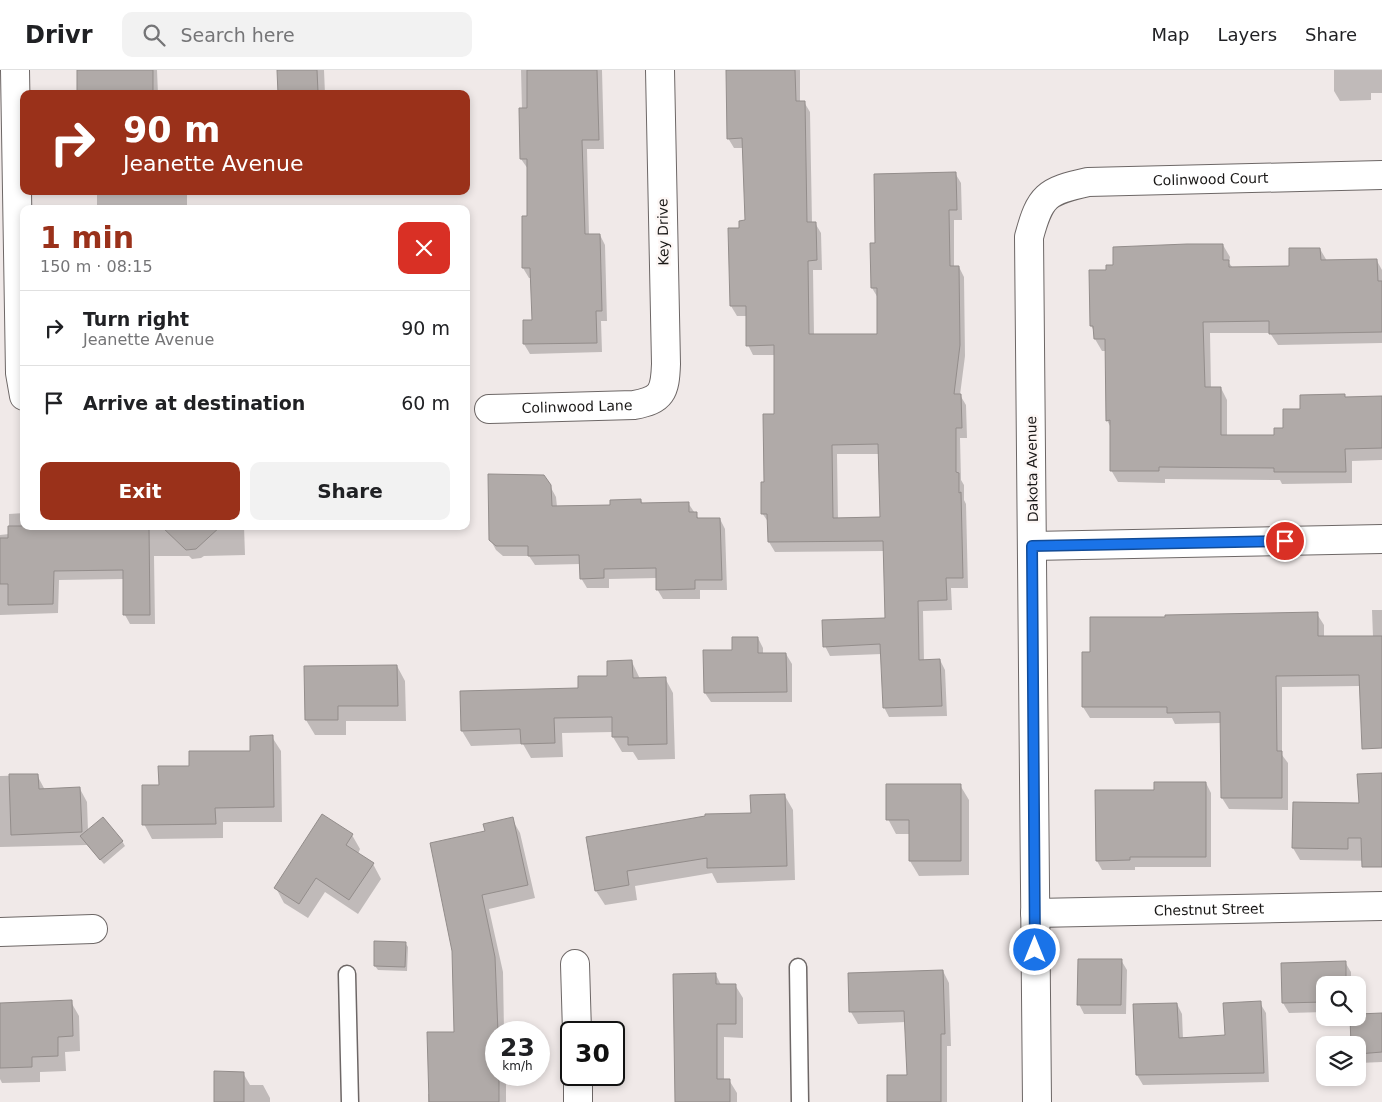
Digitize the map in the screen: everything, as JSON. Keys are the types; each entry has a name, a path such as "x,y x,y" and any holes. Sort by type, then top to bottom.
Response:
{"street":[{"path":"14,70 20,373"},
{"name":"Key Drive","path":"660,70 666,364 661,394"},
{"name":"Colinwood Court","path":"1044,200 1062,188 1088,182 1382,175"},
{"name":"Dakota Avenue","path":"1037,1102 1029,237 1035,214 1044,200"},
{"name":"Colinwood Lane","path":"490,409 634,405 649,403 661,394"},
{"path":"1032,546 1382,539"},
{"name":"Chestnut Street","path":"1035,913 1382,906"},
{"path":"0,932 93,929"},
{"path":"575,964 577,1021"},
{"path":"578,1086 578,1102"}],"lane":[{"path":"798,968 800,1102"},
{"path":"347,974 350,1102"}],"building":[{"path":"77,70 153,70 153,90 77,90"},
{"path":"277,70 317,70 318,90 278,90"},
{"path":"527,70 597,70 599,140 582,140 585,234 600,234 602,311 596,311 597,343 523,344 523,320 532,320 530,268 522,268 522,216 527,216 527,159 520,159 519,108 527,108"},
{"path":"726,70 795,70 796,101 805,101 807,222 816,222 817,260 808,261 809,334 877,334 877,288 871,288 870,243 875,243 874,174 956,172 957,210 949,210 950,266 959,266 960,345 954,394 961,394 962,428 956,428 956,472 959,473 959,493 961,492 963,578 946,578 947,600 918,601 919,660 940,659 942,706 883,708 880,644 823,647 822,620 885,618 883,541 768,542 767,514 761,514 761,482 764,482 763,414 774,414 774,345 746,346 746,306 730,306 728,228 739,228 739,221 745,220 742,138 727,139","holes":["878,444 880,517 833,518 832,445"]},
{"path":"1223,244 1223,260 1229,260 1229,267 1289,266 1289,248 1320,248 1321,260 1377,259 1378,281 1382,281 1382,332 1269,334 1269,321 1203,322 1205,387 1221,387 1221,435 1274,435 1274,428 1283,428 1283,409 1300,409 1300,395 1345,394 1345,397 1382,396 1382,448 1345,449 1346,472 1274,472 1274,468 1159,467 1159,471 1110,471 1110,420 1106,421 1105,339 1094,339 1093,326 1090,326 1089,270 1106,270 1106,265 1113,265 1113,247"},
{"path":"488,474 544,475 551,485 552,506 610,505 610,500 641,499 641,503 689,502 689,512 697,512 697,518 720,518 722,580 695,580 695,589 656,590 656,568 604,569 604,578 580,579 579,555 528,556 528,546 496,546 489,540"},
{"path":"8,526 20,526 20,530 149,530 150,615 123,615 123,570 54,571 53,604 8,605 8,584 0,584 0,538 8,538"},
{"path":"165,530 217,530 196,549 186,550"},
{"path":"1318,612 1318,636 1382,636 1382,748 1362,749 1359,675 1276,676 1277,751 1282,751 1282,798 1221,798 1220,712 1167,713 1167,707 1082,707 1082,652 1090,652 1090,617 1165,617 1165,615"},
{"path":"732,637 758,637 758,653 786,653 787,692 704,693 703,650 732,650"},
{"path":"632,660 633,678 666,677 667,744 628,745 628,737 612,737 612,717 554,718 555,743 521,744 520,729 461,731 460,691 578,688 578,676 607,676 607,661"},
{"path":"397,665 398,706 338,706 338,720 305,720 304,666"},
{"path":"273,735 274,807 215,808 216,824 142,825 142,785 159,785 158,766 189,766 189,751 250,751 250,736"},
{"path":"1382,773 1382,867 1362,867 1361,838 1348,838 1348,849 1292,848 1293,802 1359,803 1357,774"},
{"path":"9,774 38,774 39,789 80,787 82,832 11,835"},
{"path":"1154,782 1206,782 1206,857 1130,857 1130,860 1096,861 1095,790 1154,790"},
{"path":"886,784 961,784 961,861 909,861 909,820 886,820"},
{"path":"785,794 787,866 707,868 707,858 627,871 629,885 595,891 586,837 705,816 705,814 751,813 750,795"},
{"path":"322,814 353,834 346,845 374,863 349,900 316,878 299,904 274,888"},
{"path":"103,817 123,841 100,860 80,836"},
{"path":"513,817 528,885 482,895 495,957 498,1021 485,1021 485,1086 499,1086 499,1102 429,1102 427,1032 454,1032 452,951 430,843 485,831 483,824"},
{"path":"374,941 406,942 405,967 374,966"},
{"path":"1078,959 1122,959 1121,1005 1077,1005"},
{"path":"1346,961 1346,976 1316,976 1316,1002 1282,1003 1281,963"},
{"path":"943,970 945,1034 941,1034 941,1102 887,1102 887,1075 907,1075 904,1011 849,1012 848,973"},
{"path":"716,973 716,984 736,984 736,1024 717,1024 717,1079 730,1079 730,1102 675,1102 673,974"},
{"path":"72,1000 73,1036 58,1037 58,1056 32,1057 32,1067 0,1068 0,1003"},
{"path":"1261,1001 1264,1073 1136,1075 1133,1004 1177,1003 1179,1038 1225,1035 1223,1003"},
{"path":"1382,1013 1382,1052 1366,1053 1366,1036 1351,1036 1350,1026 1366,1026 1366,1014"},
{"path":"214,1071 244,1072 244,1102 214,1102"}],"route":[{"path":"1035,950 1032,546 1285,541"}]}
